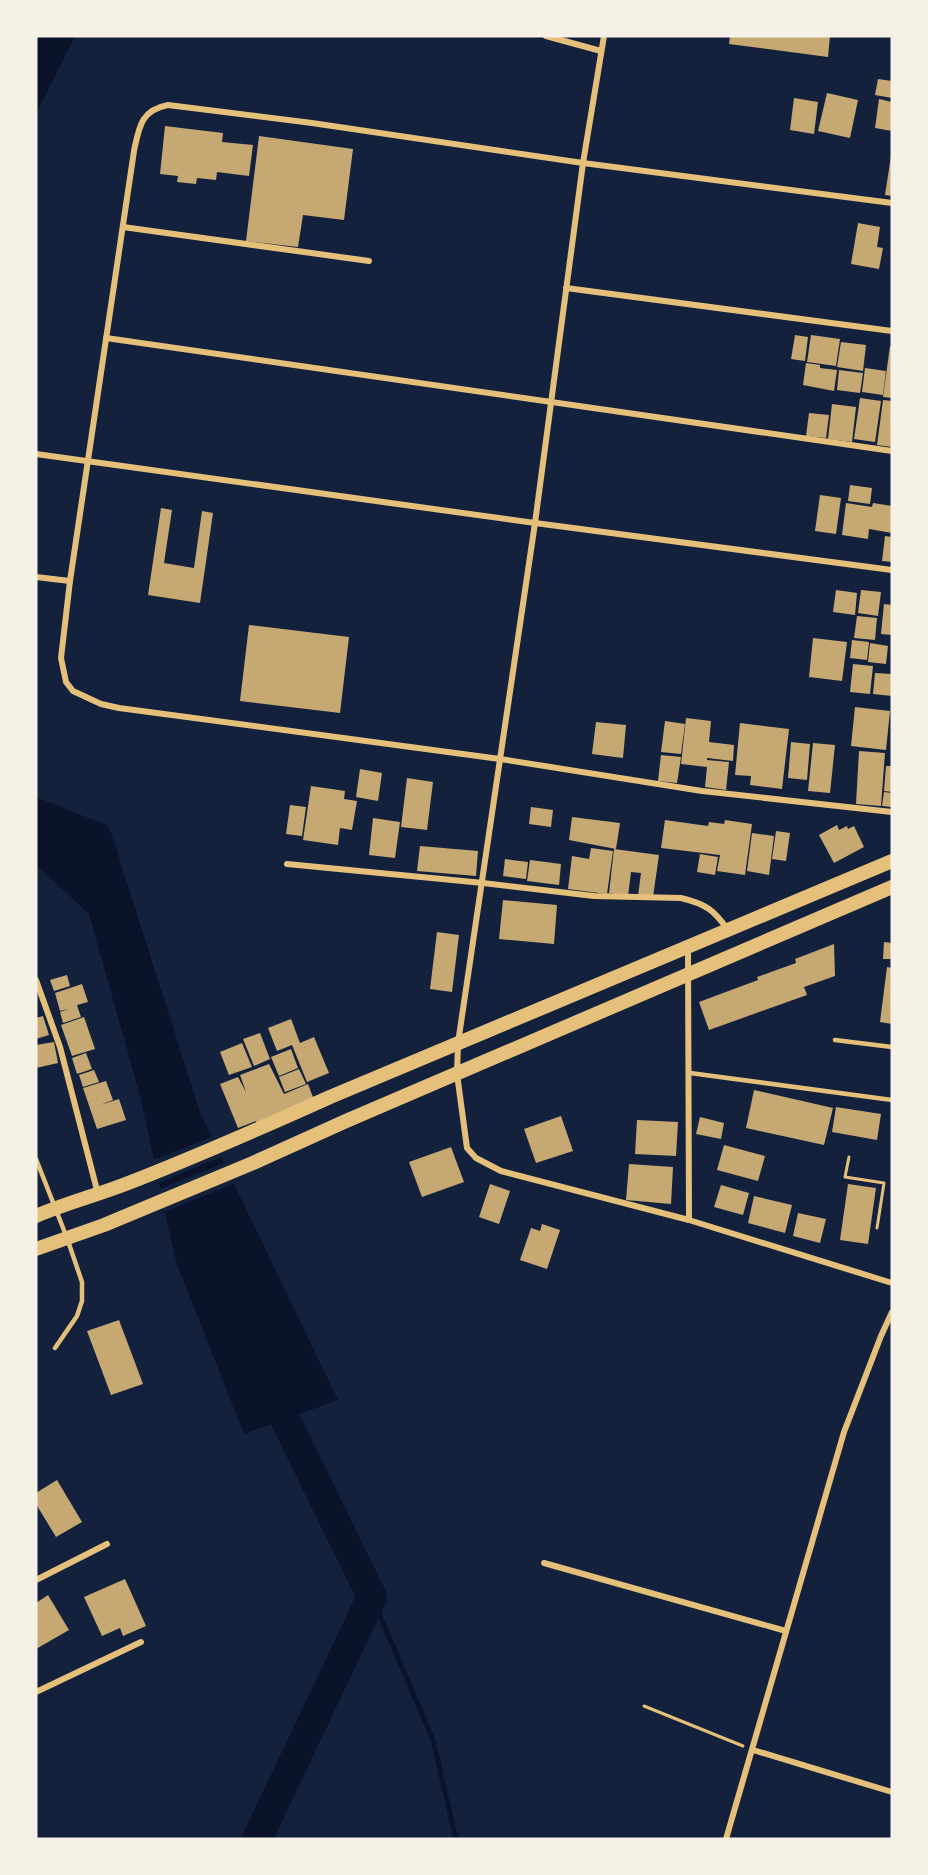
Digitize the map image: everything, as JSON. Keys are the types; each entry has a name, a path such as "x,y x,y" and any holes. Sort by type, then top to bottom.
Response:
{"main road":[{"path":"36,1216 121,1186 239,1138 330,1097 892,861"},
{"path":"36,1249 104,1225 253,1163 892,887"}],"street":[{"path":"546,36 601,51"},
{"path":"604,36 583,163 535,523 458,1043 457,1074 467,1148 488,1167 689,1220 892,1283"},
{"path":"892,203 583,163 312,123 168,105 156,107 141,122 136,142 70,581 61,658 62,671 73,691 86,699 119,708 500,759 702,791 892,812"},
{"path":"123,227 369,261"},
{"path":"566,288 892,331"},
{"path":"106,338 551,400 892,451"},
{"path":"36,454 892,570"},
{"path":"36,577 70,581"},
{"path":"287,864 594,896 681,898 694,901 715,912 729,931"},
{"path":"688,948 689,1220"},
{"path":"36,980 60,1047 98,1194"},
{"path":"726,1839 844,1432 880,1336 891,1316"},
{"path":"36,1580 107,1544"},
{"path":"544,1563 786,1631"},
{"path":"36,1692 141,1642"},
{"path":"753,1750 892,1792"}],"lane":[{"path":"835,1040 892,1047"},
{"path":"690,1073 892,1100"},
{"path":"36,1160 82,1282 82,1301 77,1316 56,1348"}],"path":[{"path":"849,1157 845,1177 884,1183 877,1228"},
{"path":"644,1706 753,1750"}],"water":[{"path":"36,36 75,36 36,114"},
{"path":"36,797 109,826 201,1115 338,1400 244,1434 176,1262 140,1096 89,914 36,865"}],"pier":[{"path":"214,1136 224,1156 156,1184 151,1161"},
{"path":"227,1162 237,1182 162,1213 157,1190"}],"building":[{"path":"730,36 830,36 828,57 729,44"},
{"path":"878,79 892,81 892,98 875,95"},
{"path":"827,93 858,100 850,138 818,131"},
{"path":"794,98 818,102 814,134 790,130"},
{"path":"879,99 892,102 892,131 875,128"},
{"path":"165,126 223,133 222,142 253,145 249,176 217,172 216,180 197,178 196,184 177,182 178,176 160,174"},
{"path":"259,136 353,149 344,220 303,215 298,247 246,241"},
{"path":"892,157 892,196 885,195"},
{"path":"858,223 880,227 877,247 883,248 879,269 851,264"},
{"path":"795,335 808,337 805,361 791,359"},
{"path":"811,335 840,339 836,366 807,362"},
{"path":"841,342 866,345 863,371 837,367"},
{"path":"890,346 892,347 892,398 883,397"},
{"path":"806,363 837,370 834,391 803,385"},
{"path":"865,368 886,371 883,395 862,392"},
{"path":"839,370 863,373 860,393 837,390"},
{"path":"860,398 881,401 875,442 854,439"},
{"path":"883,400 892,401 892,447 877,445"},
{"path":"832,404 856,407 852,442 828,439"},
{"path":"809,413 829,415 826,438 806,436"},
{"path":"850,485 872,488 870,504 848,501"},
{"path":"820,495 841,498 836,534 815,531"},
{"path":"846,503 872,507 873,503 892,506 892,533 869,529 868,539 842,535"},
{"path":"161,508 172,510 164,563 194,568 202,511 213,513 200,603 148,595"},
{"path":"885,536 892,537 892,562 882,561"},
{"path":"836,590 857,593 855,615 833,612"},
{"path":"861,590 881,592 878,616 858,613"},
{"path":"884,604 892,605 892,635 881,634"},
{"path":"857,616 877,618 875,640 854,638"},
{"path":"249,625 349,637 340,713 240,701"},
{"path":"813,638 847,642 842,681 809,677"},
{"path":"852,640 869,642 867,660 850,658"},
{"path":"870,643 888,646 886,664 868,662"},
{"path":"853,664 873,666 870,694 850,692"},
{"path":"875,673 892,674 892,696 873,694"},
{"path":"855,707 890,711 886,750 851,746"},
{"path":"686,718 711,721 709,742 734,745 733,761 707,758 707,760 729,762 726,790 705,787 707,767 681,764"},
{"path":"665,721 685,724 681,754 661,752"},
{"path":"596,722 626,725 623,758 592,754"},
{"path":"740,723 789,729 782,789 750,785 751,776 735,775"},
{"path":"791,742 810,744 807,780 788,778"},
{"path":"813,743 835,745 830,793 808,791"},
{"path":"859,751 885,753 881,806 856,804"},
{"path":"661,755 681,757 677,783 658,781"},
{"path":"886,766 892,766 892,792 884,791"},
{"path":"360,769 382,773 378,801 356,797"},
{"path":"407,778 433,782 427,830 401,827"},
{"path":"311,786 345,791 344,799 357,801 352,830 340,828 338,845 303,840"},
{"path":"884,792 892,793 892,807 882,806"},
{"path":"290,805 306,807 302,836 286,834"},
{"path":"531,807 553,810 551,827 529,824"},
{"path":"572,817 620,823 616,849 569,840"},
{"path":"373,818 400,822 395,858 369,855"},
{"path":"665,820 708,826 709,822 724,824 725,820 752,824 745,875 717,871 720,855 661,848"},
{"path":"837,825 839,830 847,826 848,829 854,826 864,847 834,863 819,835"},
{"path":"776,831 790,833 786,861 772,859"},
{"path":"752,833 774,836 769,875 747,871"},
{"path":"420,846 478,851 476,876 417,871"},
{"path":"591,848 613,851 607,894 568,889 572,856 589,859"},
{"path":"614,849 659,855 653,897 638,896 641,873 631,872 628,896 609,893"},
{"path":"700,854 718,857 715,875 697,872"},
{"path":"505,859 528,862 526,879 503,876"},
{"path":"530,860 561,864 559,885 527,881"},
{"path":"503,900 557,905 554,944 499,939"},
{"path":"437,932 459,935 452,992 430,989"},
{"path":"884,942 892,943 892,959 883,959"},
{"path":"834,944 835,976 804,987 807,995 709,1030 699,1002 758,980 757,977 796,963 795,959"},
{"path":"887,967 892,968 892,1024 880,1022"},
{"path":"67,975 70,986 54,991 50,980"},
{"path":"82,984 88,1002 77,1005 81,1017 63,1023 60,1012 68,1009 60,1011 55,993"},
{"path":"43,1016 49,1035 36,1039 36,1018"},
{"path":"84,1017 95,1049 72,1056 61,1025"},
{"path":"291,1019 300,1043 314,1037 329,1073 307,1082 292,1045 277,1051 268,1028"},
{"path":"260,1033 270,1059 254,1066 243,1039"},
{"path":"54,1042 58,1063 36,1068 36,1045"},
{"path":"242,1043 252,1067 229,1075 220,1052"},
{"path":"291,1049 298,1068 279,1076 271,1057"},
{"path":"86,1053 92,1069 77,1074 72,1058"},
{"path":"269,1064 284,1094 308,1084 314,1100 257,1124 256,1121 238,1128 220,1084 238,1077 246,1092 240,1075"},
{"path":"299,1069 306,1084 285,1092 279,1077"},
{"path":"94,1070 99,1082 83,1087 79,1075"},
{"path":"106,1081 113,1100 100,1105 119,1099 126,1120 97,1129 83,1088"},
{"path":"754,1090 833,1108 824,1145 746,1128"},
{"path":"836,1107 881,1114 877,1140 832,1132"},
{"path":"561,1116 573,1151 536,1163 524,1129"},
{"path":"700,1117 724,1123 721,1139 696,1134"},
{"path":"637,1120 678,1122 676,1156 635,1154"},
{"path":"724,1145 765,1156 758,1181 717,1170"},
{"path":"451,1147 464,1182 422,1197 409,1162"},
{"path":"629,1164 673,1167 671,1204 626,1200"},
{"path":"490,1184 510,1191 499,1224 479,1217"},
{"path":"848,1184 876,1188 868,1244 840,1240"},
{"path":"721,1185 749,1193 743,1215 714,1207"},
{"path":"754,1196 792,1205 785,1233 748,1223"},
{"path":"798,1213 826,1219 820,1243 793,1236"},
{"path":"542,1224 560,1230 547,1269 520,1260 531,1228 540,1231"},
{"path":"119,1320 143,1384 111,1395 87,1331"},
{"path":"57,1480 82,1522 56,1537 36,1504 36,1493"},
{"path":"125,1579 146,1626 123,1636 120,1628 102,1636 84,1597"},
{"path":"48,1595 69,1630 36,1649 36,1603"}],"waterway":[{"path":"257,1839 372,1597 285,1419 272,1380"},
{"path":"372,1597 433,1740 456,1839"}]}
